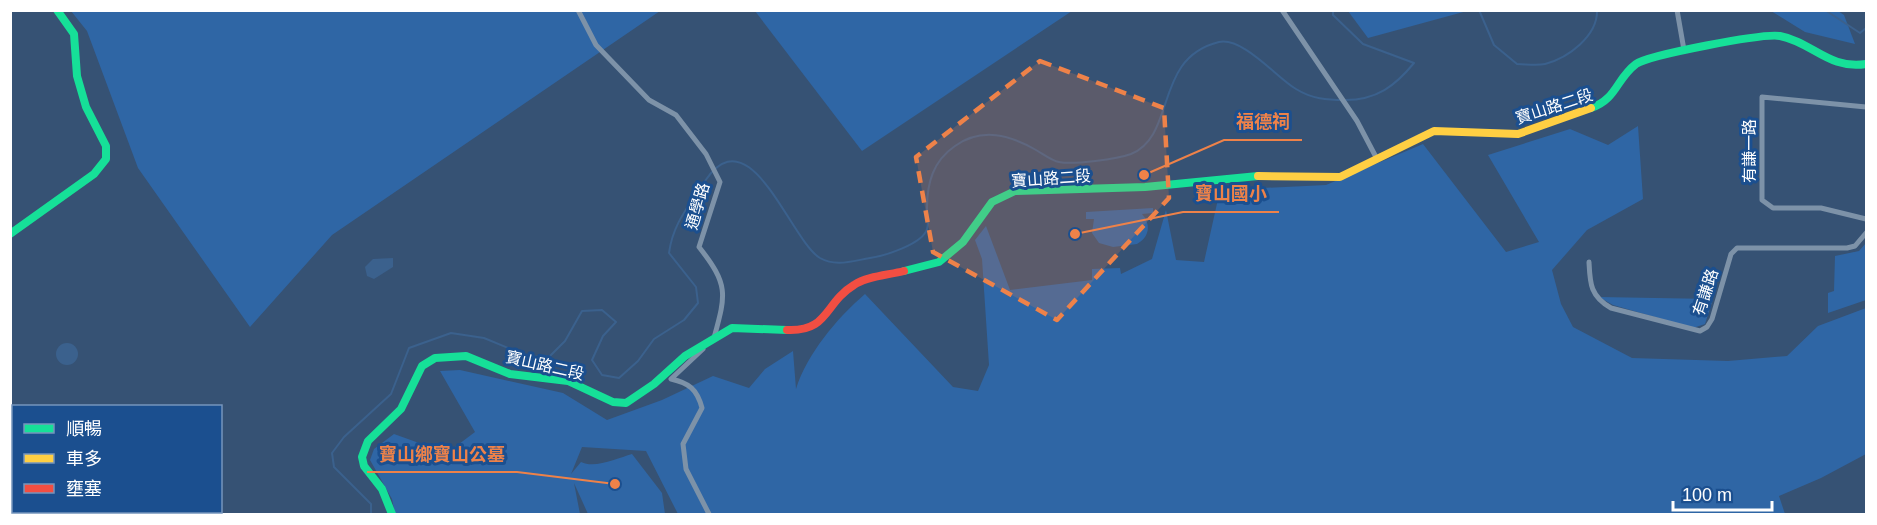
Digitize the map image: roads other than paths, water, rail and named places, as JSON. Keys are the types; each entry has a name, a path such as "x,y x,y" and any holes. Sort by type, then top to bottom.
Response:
{"street":[{"path":"10,234 94,174 106,159 106,146 86,107 78,76 74,34 57,10"},
{"name":"通學路","path":"578,10 596,45 649,100 676,115 711,164 720,182 699,247 714,266 725,295 714,338"},
{"path":"1282,10 1357,122 1377,159"},
{"path":"1677,10 1684,50"},
{"name":"寶山路二段","path":"392,514 382,489 364,466 362,457 364,448 368,441 401,409 422,366 435,358 449,355 465,356 510,374 568,381 622,404 637,397 685,356 732,328 806,331 814,327 845,291 856,283 939,262 963,242 992,202 1001,195 1014,191 1145,187 1244,176 1340,177 1357,171 1434,131 1518,134 1605,103 1624,76 1637,63 1734,39 1774,36 1789,39 1841,63 1853,66 1866,64"},
{"name":"有謙一路","path":"1866,107 1762,97 1762,200 1766,205 1773,208 1821,208 1866,219"},
{"name":"有謙路","path":"1589,262 1590,286 1601,302 1611,308 1700,331 1707,327 1712,319 1731,254 1737,248 1847,248 1855,246 1866,233"},
{"path":"709,514 686,469 683,444 702,408 698,394 686,382 671,379 714,338"}],"waterway":[{"path":"371,514 371,504 334,467 332,453 344,437 391,394 409,348 451,333 484,338 530,357 550,356 565,341 582,311 602,310 616,322 603,336 592,360 602,375 619,378 638,361 654,339 684,320 698,303 696,287 669,253 682,215 705,181 722,164 738,162 753,171 768,187 808,247 820,258 838,263 876,257 911,244 924,234 928,227 927,199 930,181 941,158 955,146 975,136 996,135 1016,140 1059,162 1095,161 1131,154 1145,144 1155,131 1174,79 1184,64 1198,51 1219,42 1228,42 1238,46 1259,59 1296,89 1308,95 1326,99 1356,99 1376,94 1392,85 1414,63 1363,44 1333,15 1333,10"},
{"path":"1479,10 1494,45 1517,64 1535,65 1563,57 1580,44 1593,29 1597,10"},
{"path":"1825,10 1860,33 1866,28"}],"place":[{"name":"福德祠","path":"1144,175"},
{"name":"寶山國小","path":"1075,234"},
{"name":"寶山鄉寶山公墓","path":"615,484"}]}
